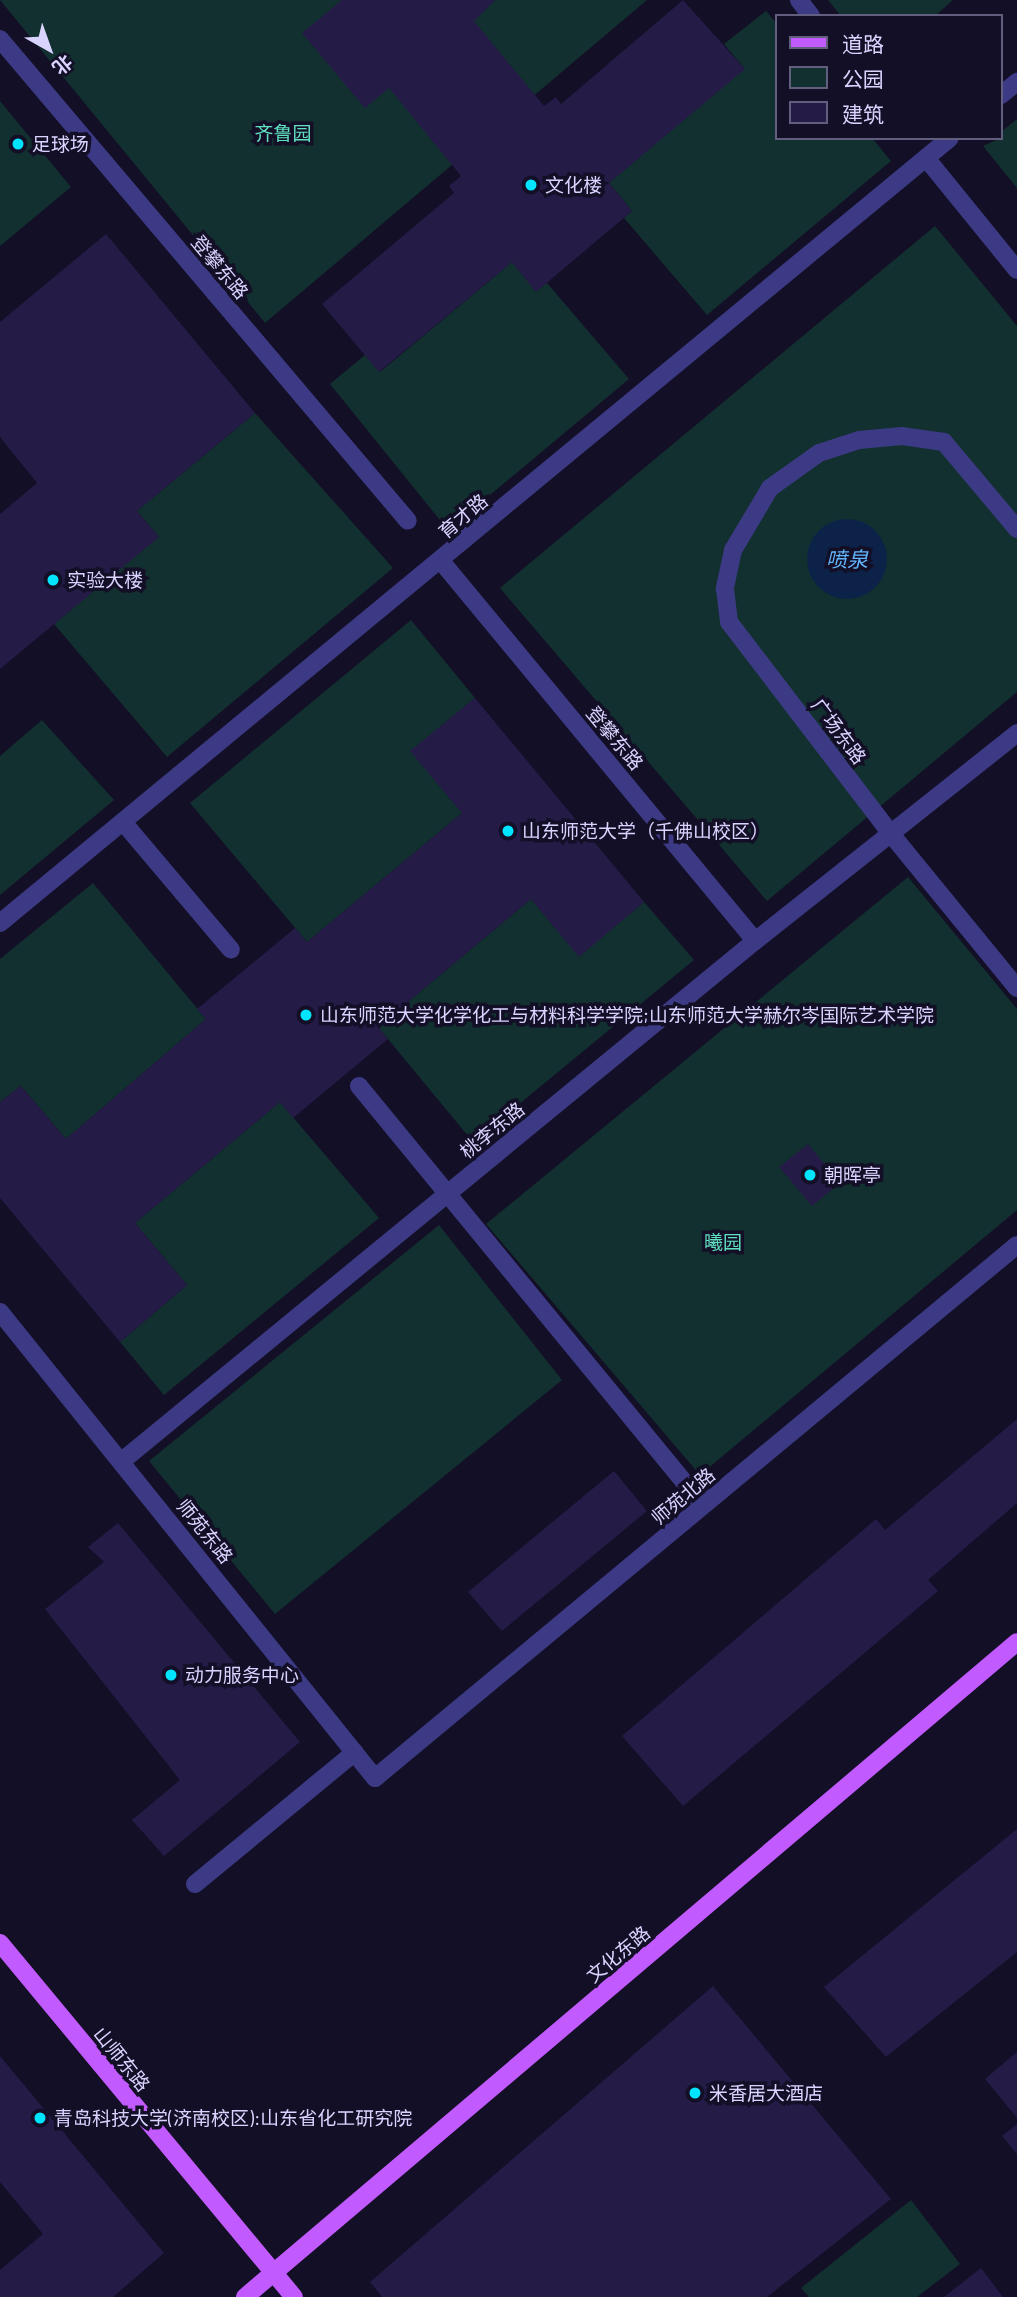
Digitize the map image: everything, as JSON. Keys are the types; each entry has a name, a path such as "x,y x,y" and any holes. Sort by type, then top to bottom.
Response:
{"main road":[{"name":"文化东路","path":"245,2297 1017,1643"},
{"name":"山师东路","path":"0,1943 294,2297"}],"lane":[{"name":"登攀东路","path":"0,39 408,522"},
{"path":"1003,93 1017,82"},
{"name":"育才路","path":"0,923 441,562 948,140"},
{"path":"926,158 1017,270"},
{"name":"广场东路","path":"1017,528 944,442 902,436 859,440 819,453 780,480 733,550 725,589 729,622 891,834 1017,988"},
{"name":"登攀东路","path":"441,562 755,941"},
{"name":"桃李东路","path":"122,1461 755,941 1017,733"},
{"path":"123,822 231,950"},
{"path":"359,1086 704,1506"},
{"name":"师苑北路","path":"375,1778 1017,1245"},
{"name":"师苑东路","path":"0,1312 375,1778"},
{"path":"195,1884 355,1752"}],"green space":[{"name":"齐鲁园","path":"0,0 647,0 265,323"},
{"path":"828,0 953,0 937,14 839,14"},
{"path":"766,11 776,23 776,140 874,140 891,161 707,315 624,218 632,211 609,183 744,68 724,44"},
{"name":"足球场","path":"0,101 71,187 0,246"},
{"path":"1017,119 1017,188 983,146 1003,140 1003,130"},
{"path":"935,226 1017,326 1017,692 767,901 500,588"},
{"path":"512,262 536,291 547,283 629,379 448,530 330,384 365,355 380,372"},
{"path":"255,413 393,568 167,757 54,624 158,536 137,511"},
{"path":"411,620 475,698 411,751 462,813 307,942 190,803"},
{"path":"42,720 114,800 0,895 0,756"},
{"name":"曦园","path":"908,877 1017,1009 1017,1210 700,1475 486,1224"},
{"path":"93,883 206,1019 66,1139 21,1086 0,1102 0,959"},
{"path":"531,899 579,956 644,902 694,960 473,1142 378,1027"},
{"path":"280,1102 379,1218 164,1395 120,1342 187,1285 135,1223"},
{"path":"439,1225 562,1380 275,1614 149,1461"},
{"path":"911,2200 960,2264 917,2297 809,2297 801,2288"}],"water":[{"name":"喷泉","path":"839,519 855,519 876,530 887,551 887,567 876,588 855,599 839,599 825,593 813,581 807,567 807,551 813,537 825,525"}],"building":[{"name":"文化楼","path":"342,0 495,0 474,21 544,106 556,97 561,104 683,0 745,69 609,183 632,211 536,292 512,262 379,372 322,304 454,193 449,186 461,176 389,88 365,108 302,33"},
{"path":"106,234 255,413 137,511 159,537 0,669 0,514 37,483 0,437 0,322"},
{"path":"475,698 644,902 579,957 531,899 378,1027 388,1039 293,1118 280,1102 135,1223 187,1285 120,1342 0,1198 0,1102 21,1086 66,1139 206,1019 197,1009 295,928 307,942 462,813 410,751"},
{"name":"朝晖亭","path":"808,1144 840,1183 812,1206 779,1167"},
{"path":"1017,1419 1017,1503 928,1580 938,1591 683,1806 622,1736 876,1519 885,1530"},
{"path":"614,1471 647,1511 502,1631 468,1592"},
{"name":"动力服务中心","path":"118,1523 300,1742 164,1856 132,1820 180,1780 45,1609 104,1562 88,1547"},
{"path":"1017,1829 1017,1952 886,2057 824,1987"},
{"name":"米香居大酒店","path":"713,1986 891,2199 767,2297 382,2297 370,2282"},
{"path":"1017,2052 1017,2118 985,2079"},
{"name":"青岛科技大学(济南校区):山东省化工研究院","path":"0,2056 164,2253 113,2297 0,2297 0,2270 43,2234 0,2182"},
{"path":"1017,2124 1017,2154 1002,2136"},
{"path":"981,2268 1003,2297 944,2297"}],"place":[{"name":"足球场","path":"18,144"},
{"name":"文化楼","path":"531,185"},
{"name":"实验大楼","path":"53,580"},
{"name":"山东师范大学（千佛山校区）","path":"508,831"},
{"name":"山东师范大学化学化工与材料科学学院;山东师范大学赫尔岑国际艺术学院","path":"306,1015"},
{"name":"朝晖亭","path":"810,1175"},
{"name":"动力服务中心","path":"171,1675"},
{"name":"米香居大酒店","path":"695,2093"},
{"name":"青岛科技大学(济南校区):山东省化工研究院","path":"40,2118"}]}
